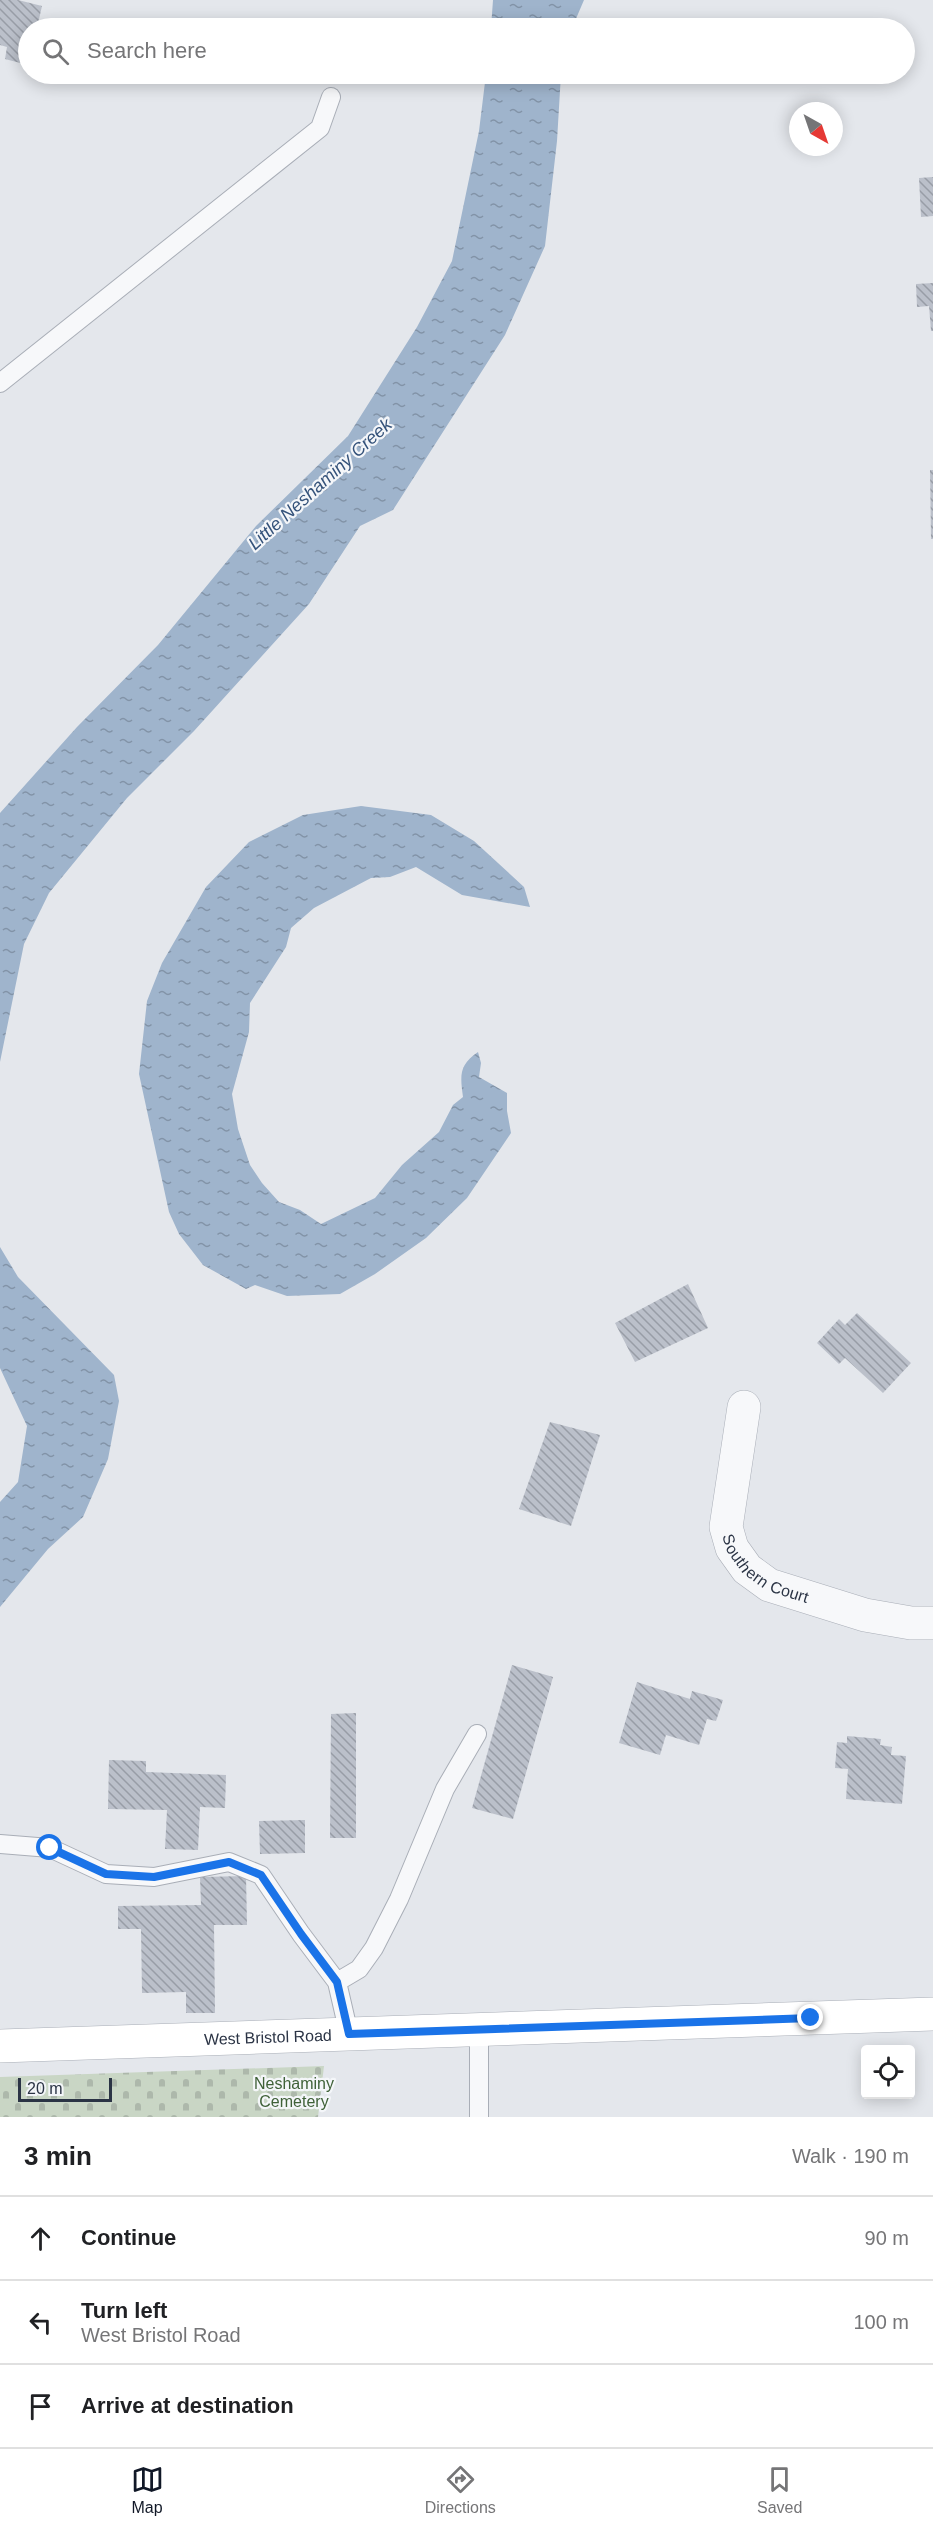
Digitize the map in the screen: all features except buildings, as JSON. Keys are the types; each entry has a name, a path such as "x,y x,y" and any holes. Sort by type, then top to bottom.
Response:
{"main road":[{"name":"West Bristol Road","path":"0,2046 933,2014"}],"street":[{"name":"Southern Court","path":"744,1407 726,1518 732,1548 747,1569 769,1585 865,1615 911,1623 933,1623"}],"lane":[{"path":"0,382 320,128 331,97"},
{"path":"337,1982 359,1969 374,1948 399,1899 445,1789 477,1734"},
{"path":"0,1844 50,1848 106,1874 154,1877 229,1862 261,1875 337,1982 349,2034"},
{"path":"478,2029 479,2117"}],"green space":[{"name":"Neshaminy Cemetery","path":"324,2066 318,2117 0,2117 0,2077"}],"water":[{"path":"493,0 584,0 576,18 492,18"},
{"name":"Little Neshaminy Creek","path":"485,84 560,84 557,141 545,246 505,335 393,510 360,526 309,604 194,731 127,798 49,893 24,944 0,1062 0,813 77,727 158,645 256,526 348,436 417,327 452,261 479,131"},
{"path":"361,806 431,815 474,841 524,887 530,907 462,895 416,867 390,877 371,878 314,908 291,928 286,947 250,1003 249,1032 232,1094 238,1129 250,1165 279,1202 300,1210 321,1224 375,1198 402,1165 439,1132 453,1105 463,1097 461,1077 464,1066 478,1052 481,1063 479,1077 507,1093 511,1133 467,1198 426,1238 375,1274 340,1294 287,1296 255,1285 246,1289 203,1265 179,1234 169,1212 139,1074 147,1001 162,963 206,887 249,842 303,815"},
{"path":"0,1247 18,1277 114,1375 119,1401 108,1459 83,1517 48,1549 0,1607 0,1502 18,1482 27,1426 0,1368"}],"route":[{"path":"50,1848 106,1874 154,1877 229,1862 261,1875 337,1982 349,2034 811,2018"}]}
